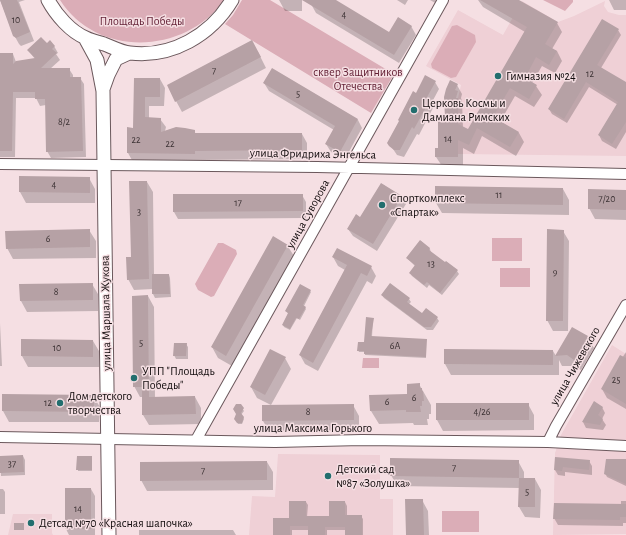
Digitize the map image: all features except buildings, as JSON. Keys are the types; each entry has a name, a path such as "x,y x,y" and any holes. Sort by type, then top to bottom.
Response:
{"main road":[{"path":"48,0 60,17 74,30 86,38 129,53 165,51 182,45 210,28 220,18 232,0"},
{"path":"86,38 97,60 103,91"},
{"path":"103,91 108,74 116,59 129,53"},
{"name":"улица Маршала Жукова","path":"103,91 109,535"}],"street":[{"name":"улица Суворова","path":"196,440 443,0"},
{"name":"улица Фридриха Энгельса","path":"0,164 349,168 626,174"},
{"name":"улица Чижевского","path":"548,442 626,305"},
{"name":"улица Максима Горького","path":"0,437 275,442 362,440 548,442 626,446"}],"shaded area":[{"path":"522,1 558,22 605,1 604,6 608,12 626,15 626,156 458,154 458,98 461,85 426,66 458,10 503,35"},
{"path":"612,345 626,354 626,534 553,535 555,453 561,435"},
{"name":"Детский сад №87 «Золушка»","path":"278,454 380,455 380,499 393,499 393,535 249,535 252,496 275,497"},
{"name":"Детсад №70 «Красная шапочка»","path":"13,514 52,514 53,535 8,535"}],"green space":[{"name":"Площадь Победы","path":"60,0 224,0 207,18 187,31 165,39 141,42 118,40 96,32 76,19"},
{"name":"сквер Защитников Отечества","path":"242,0 270,0 394,74 371,113 225,24 233,15"},
{"path":"543,0 573,0 573,2 565,11"},
{"path":"457,25 475,35 476,42 456,77 451,78 432,68 431,64 452,26"},
{"path":"492,238 522,238 522,261 492,261"},
{"path":"218,243 223,243 236,250 237,254 214,296 211,297 198,290 195,284"},
{"path":"500,268 530,268 530,287 500,287"},
{"path":"363,358 379,358 379,368 362,368"},
{"path":"442,511 479,511 479,532 442,532"}],"place":[{"name":"Гимназия №24","path":"498,76"},
{"name":"Церковь Космы и Дамиана Римских","path":"414,110"},
{"name":"Спорткомплекс «Спартак»","path":"382,205"},
{"name":"УПП \"Площадь Победы\"","path":"134,378"},
{"name":"Дом детского творчества","path":"60,403"},
{"name":"Детский сад №87 «Золушка»","path":"328,476"},
{"name":"Детсад №70 «Красная шапочка»","path":"31,523"}]}
